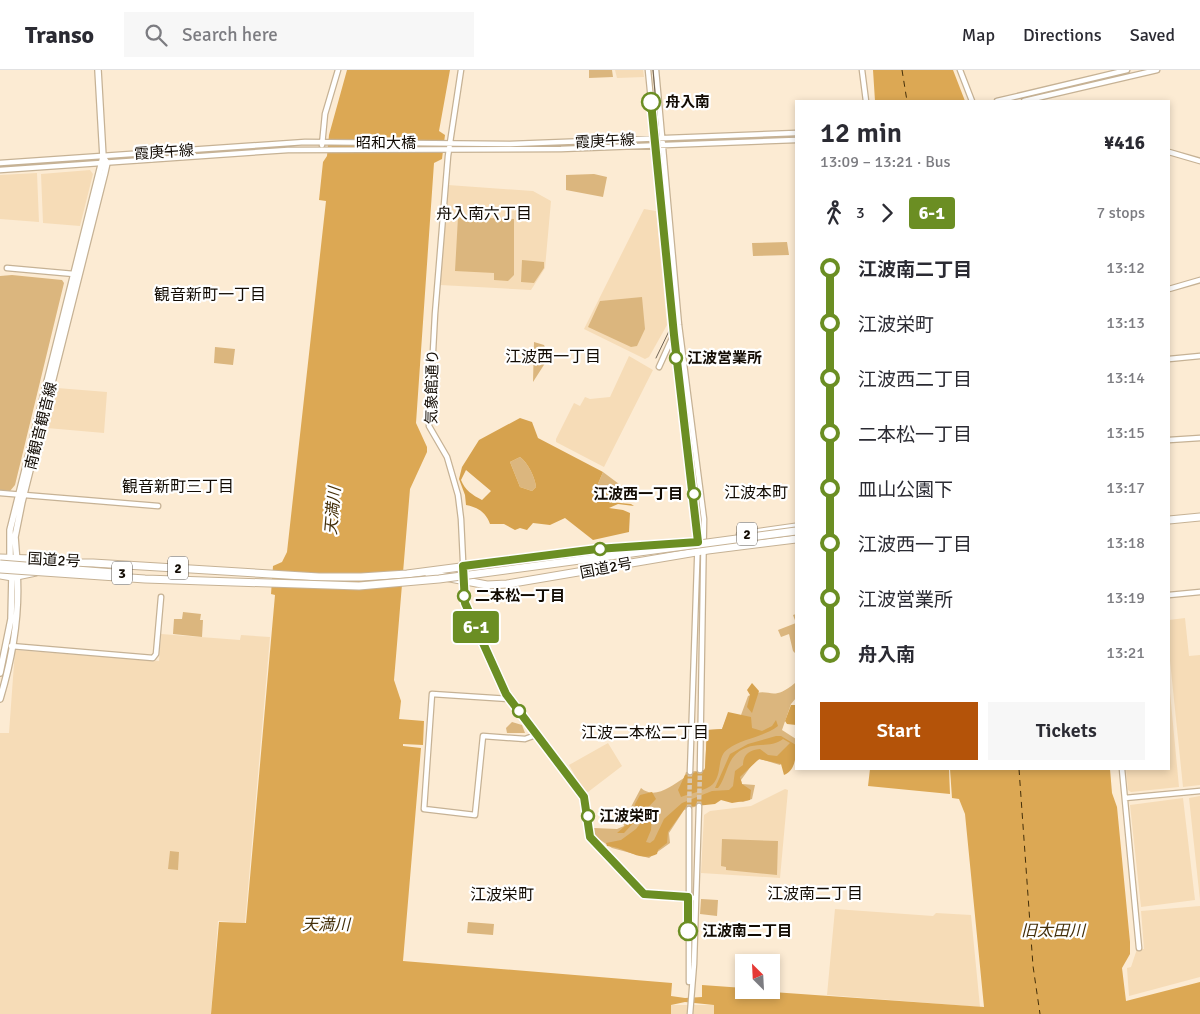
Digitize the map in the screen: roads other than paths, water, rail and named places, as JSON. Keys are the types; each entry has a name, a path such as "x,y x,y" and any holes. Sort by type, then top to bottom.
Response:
{"highway":[{"path":"1170,520 1198,519"},
{"path":"1170,524 1198,519"},
{"name":"国道2号","path":"13,558 319,577 407,574 597,549 701,542 795,526"},
{"name":"3","path":"0,569 145,579 329,586 415,582 795,531"},
{"name":"国道2号","path":"417,572 442,575 463,582 487,585 507,584 701,551 795,539"},
{"name":"2","path":"0,558 13,558"},
{"name":"国道2号","path":"15,577 52,565 93,562"},
{"name":"3","path":"0,564 244,582"},
{"name":"2","path":"0,575 15,577"}],"main road":[{"name":"南観音観音線","path":"0,699 17,609 10,530 21,495 104,161 98,70"},
{"name":"南観音観音線","path":"21,495 74,274 104,161"},
{"name":"南観音観音線","path":"0,673 9,634 15,577"}],"street":[{"path":"324,149 325,114 338,70"},
{"name":"気象館通り","path":"462,70 447,143 449,150 435,314 429,426 447,456 455,484 461,519 463,582 467,610 509,699 584,797 590,837 637,889 650,896 694,898"},
{"path":"648,70 674,335 701,542"},
{"path":"656,70 679,325 704,519 701,542 700,770"},
{"path":"862,70 866,100"},
{"path":"960,70 972,100"},
{"path":"1001,100 1127,70"},
{"path":"1028,100 1157,70"},
{"name":"霞庚午線","path":"447,143 561,143 795,133"},
{"name":"昭和大橋","path":"104,161 324,149 443,151 655,146 795,140"},
{"name":"霞庚午線","path":"0,163 104,161 325,142"},
{"name":"昭和大橋","path":"325,142 447,143"},
{"path":"1170,152 1200,161"},
{"path":"0,170 104,161"},
{"path":"7,268 74,274"},
{"path":"1170,289 1200,280"},
{"path":"659,367 674,335"},
{"path":"1170,359 1200,356"},
{"path":"1170,440 1200,438"},
{"path":"0,492 158,506"},
{"path":"690,772 701,551"},
{"path":"1170,595 1200,592"},
{"path":"11,646 153,658 156,654 161,598"},
{"path":"509,699 432,694 424,809 428,812 475,815 483,736 525,738 536,734"},
{"path":"1122,770 1139,948"},
{"path":"1125,798 1200,791"},
{"path":"690,998 694,964 694,898 699,806"},
{"path":"689,810 690,1014"}],"water":[{"name":"天満川","path":"347,70 450,70 439,131 445,135 442,159 434,163 416,423 427,447 427,452 410,489 394,680 401,701 399,719 424,721 423,745 403,744 403,746 421,748 403,961 672,983 671,996 685,998 702,997 702,985 735,987 735,999 780,999 780,993 984,1007 965,814 959,799 952,798 950,770 1110,770 1112,793 1117,807 1130,942 1130,954 1122,968 1126,1001 1200,982 1200,1014 714,1014 714,1005 685,1002 671,1005 671,1014 211,1014 219,922 246,923 275,595 271,594 273,566 282,562 287,552 326,201 319,200 323,162 327,156 329,135"},
{"path":"873,70 953,70 965,100 875,100"},
{"path":"870,770 949,770 950,794 868,786"}],"tunnel":[{"path":"699,806 700,770"},
{"path":"689,809 690,772"}],"tram line":[{"path":"653,70 674,306 671,327 656,358"}],"place":[{"name":"舟入南","path":"651,102"},
{"name":"江波営業所","path":"676,358"},
{"name":"江波西一丁目","path":"694,494"},
{"name":"二本松一丁目","path":"464,596"},
{"name":"江波栄町","path":"588,816"},
{"name":"江波南二丁目","path":"688,931"}],"district":[{"name":"舟入南六丁目","path":"484,214"},
{"name":"観音新町一丁目","path":"210,295"},
{"name":"江波西一丁目","path":"553,357"},
{"name":"観音新町三丁目","path":"178,487"},
{"name":"江波本町","path":"756,493"},
{"name":"江波二本松二丁目","path":"645,733"},
{"name":"江波南二丁目","path":"815,894"},
{"name":"江波栄町","path":"502,895"}],"water label":[{"name":"旧太田川","path":"1053,931"}]}
